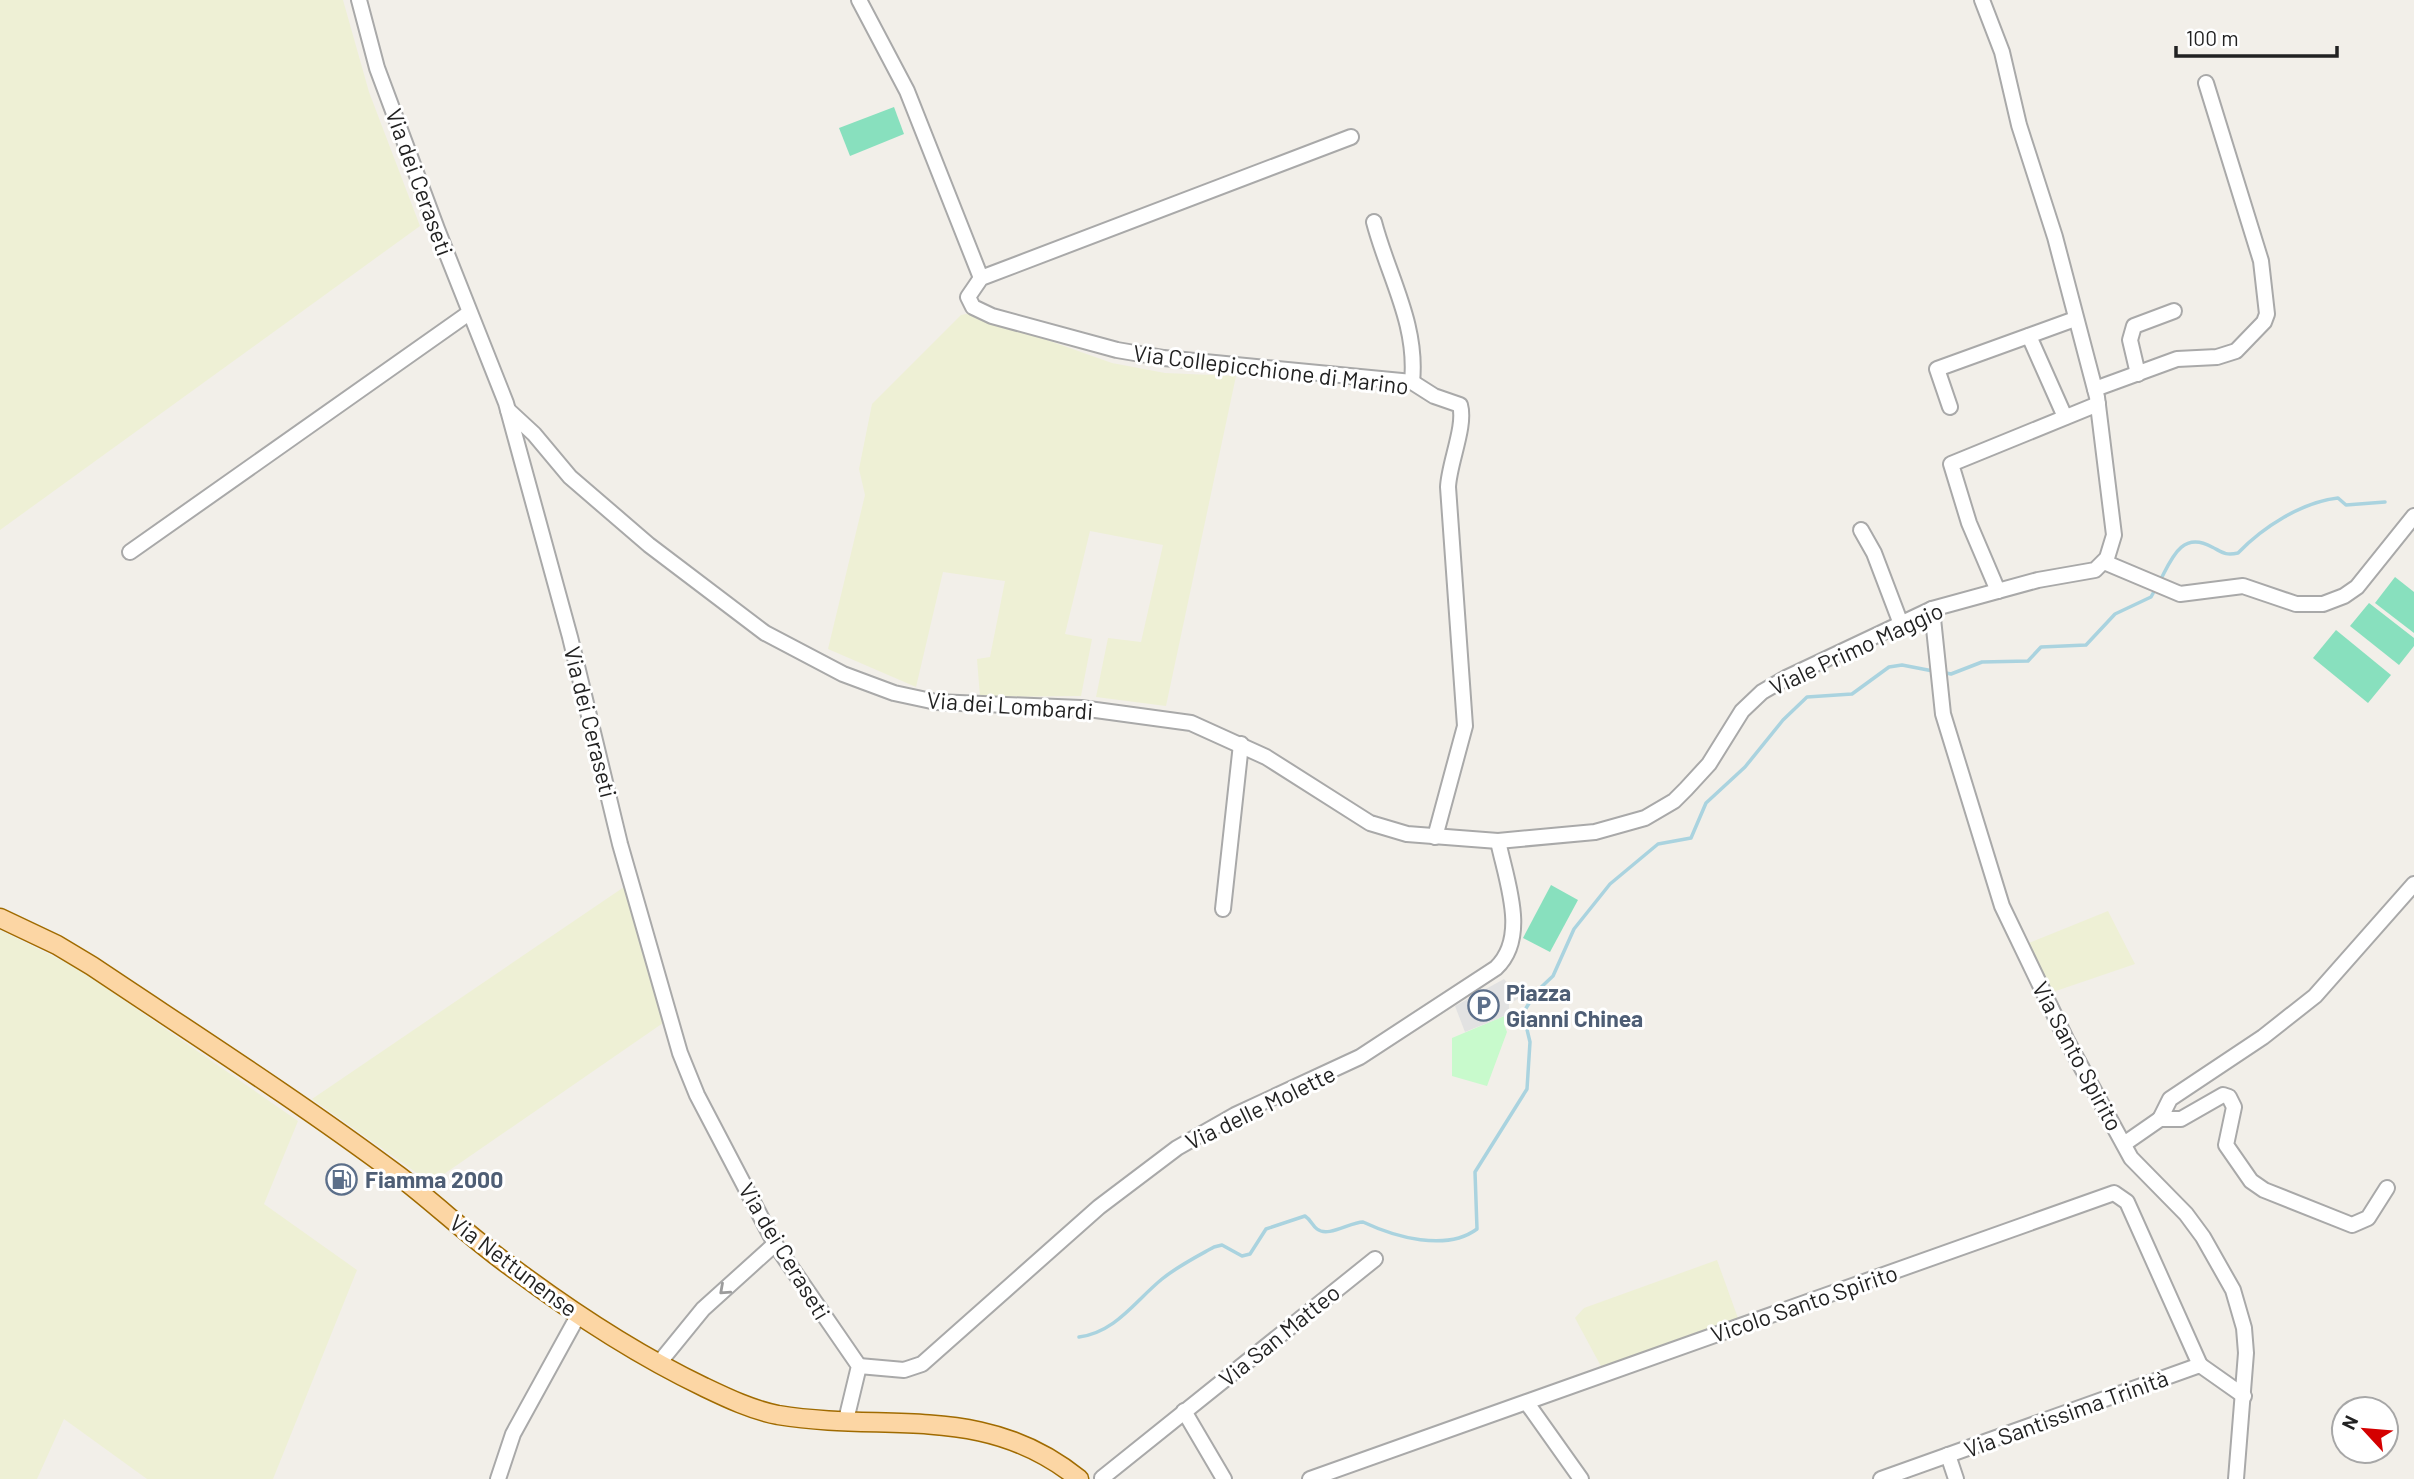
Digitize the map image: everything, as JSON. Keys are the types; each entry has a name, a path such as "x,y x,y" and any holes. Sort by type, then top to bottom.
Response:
{"main road":[{"name":"Via Nettunense","path":"0,918 67,950 196,1036 389,1169 508,1265 579,1314 659,1363 735,1402 761,1411 789,1416 981,1431 1033,1447 1069,1476"}],"street":[{"name":"Via dei Ceraseti","path":"359,0 374,57 508,410 570,637 620,844 676,1042 697,1095 775,1244 859,1366"},
{"path":"859,0 907,91 981,278 1351,137"},
{"path":"1982,0 2002,52 2019,125 2055,237 2095,389 2114,523 2113,546 2104,562 2157,586 2189,595 2243,586 2296,604 2330,602 2344,596 2362,581 2399,531 2414,516"},
{"path":"2095,389 2177,359 2217,357 2236,351 2264,322 2267,314 2261,261 2206,83"},
{"path":"1374,222 1405,311 1413,353 1412,382"},
{"name":"Via Collepicchione di Marino","path":"981,278 968,297 978,310 1117,350 1182,360 1412,382 1434,396 1456,402 1462,412 1448,487 1464,733 1435,836"},
{"path":"2138,374 2130,336 2134,326 2174,311"},
{"path":"130,552 469,313"},
{"path":"1950,407 1937,369 2075,319"},
{"path":"2029,335 2065,417"},
{"path":"1998,591 1969,523 1951,464 2098,404"},
{"name":"Via dei Lombardi","path":"508,410 534,434 570,477 649,545 765,633 843,674 900,695 936,702 1081,708 1174,719 1241,744 1292,772 1370,823 1397,833 1498,841"},
{"path":"1861,530 1877,560 1901,624"},
{"name":"Viale Primo Maggio","path":"1498,841 1595,832 1652,815 1674,802 1699,776 1733,723 1762,692 1809,666 1932,609 2038,580 2090,572 2104,562"},
{"name":"Via Santo Spirito","path":"1932,609 1937,673 1947,729 1999,900 2062,1030 2134,1163 2186,1214 2234,1290 2246,1340 2236,1479"},
{"path":"1223,909 1241,744"},
{"name":"Via delle Molette","path":"859,1366 904,1370 922,1364 1099,1207 1177,1148 1235,1115 1371,1051 1496,968 1508,954 1513,934 1498,841"},
{"path":"2124,1144 2160,1119 2170,1099 2263,1037 2315,996 2414,884"},
{"path":"2160,1119 2181,1119 2217,1097 2229,1097 2234,1107 2226,1145 2248,1177 2264,1190 2345,1224 2354,1225 2366,1220 2387,1188"},
{"name":"Vicolo Santo Spirito","path":"1310,1479 2114,1194 2127,1202 2200,1365"},
{"path":"659,1363 703,1309 775,1244"},
{"name":"Via San Matteo","path":"1102,1478 1374,1259"},
{"path":"498,1479 513,1434 579,1314"},
{"path":"2200,1365 2244,1396"},
{"name":"Via Santissima Trinità","path":"1881,1479 2200,1365"},
{"path":"846,1420 859,1366"},
{"path":"1527,1403 1580,1479"},
{"path":"1184,1411 1224,1479"},
{"path":"1948,1455 1956,1479"}],"green space":[{"path":"0,0 343,0 369,92 420,226 0,530"},
{"path":"894,107 904,134 850,156 839,128"},
{"path":"971,313 1112,363 1165,373 1236,376 1166,706 1096,697 1108,638 1141,642 1163,545 1090,531 1065,634 1092,639 1081,696 980,697 977,659 990,657 1005,581 943,572 916,687 828,649 865,495 859,469 872,404 961,315"},
{"path":"2395,577 2414,592 2414,633 2375,603"},
{"path":"2369,603 2414,638 2414,646 2399,665 2350,626"},
{"path":"2336,630 2391,675 2368,703 2313,658"},
{"path":"1551,885 1578,900 1550,952 1523,938"},
{"path":"624,887 663,1023 431,1183 312,1099"},
{"path":"2108,911 2135,964 2050,993 2024,945"},
{"path":"0,930 79,969 298,1121 264,1204 357,1270 273,1479 147,1479 64,1419 37,1479 0,1479"},
{"path":"1509,1014 1504,1024 1507,1032 1487,1086 1452,1076 1452,1038"},
{"path":"1717,1260 1739,1321 1603,1370 1575,1318 1584,1308"}],"shaded area":[{"name":"Piazza Gianni Chinea","path":"1504,979 1510,986 1521,985 1523,996 1509,1004 1509,1014 1465,1032 1455,1006"}],"waterway":[{"path":"2160,581 2178,550 2192,542 2224,553 2238,553 2271,525 2297,510 2324,500 2338,498 2346,505 2385,502"},
{"path":"1941,672 1951,674 1982,662 2028,661 2041,647 2086,645 2115,614 2151,597 2156,588"},
{"path":"1079,1337 1104,1329 1168,1274 1214,1247 1222,1245 1242,1256 1250,1254 1266,1229 1305,1216 1322,1231 1333,1231 1363,1222 1390,1233 1420,1240 1451,1240 1477,1229 1475,1172 1527,1089 1530,1042 1523,1013 1536,992 1553,976 1574,929 1610,884 1658,844 1691,838 1706,803 1745,767 1783,720 1807,697 1852,694 1889,667 1902,665 1933,671"}],"place":[{"name":"Piazza Gianni Chinea","path":"1483,1005"},
{"name":"Fiamma 2000","path":"342,1179"}]}
